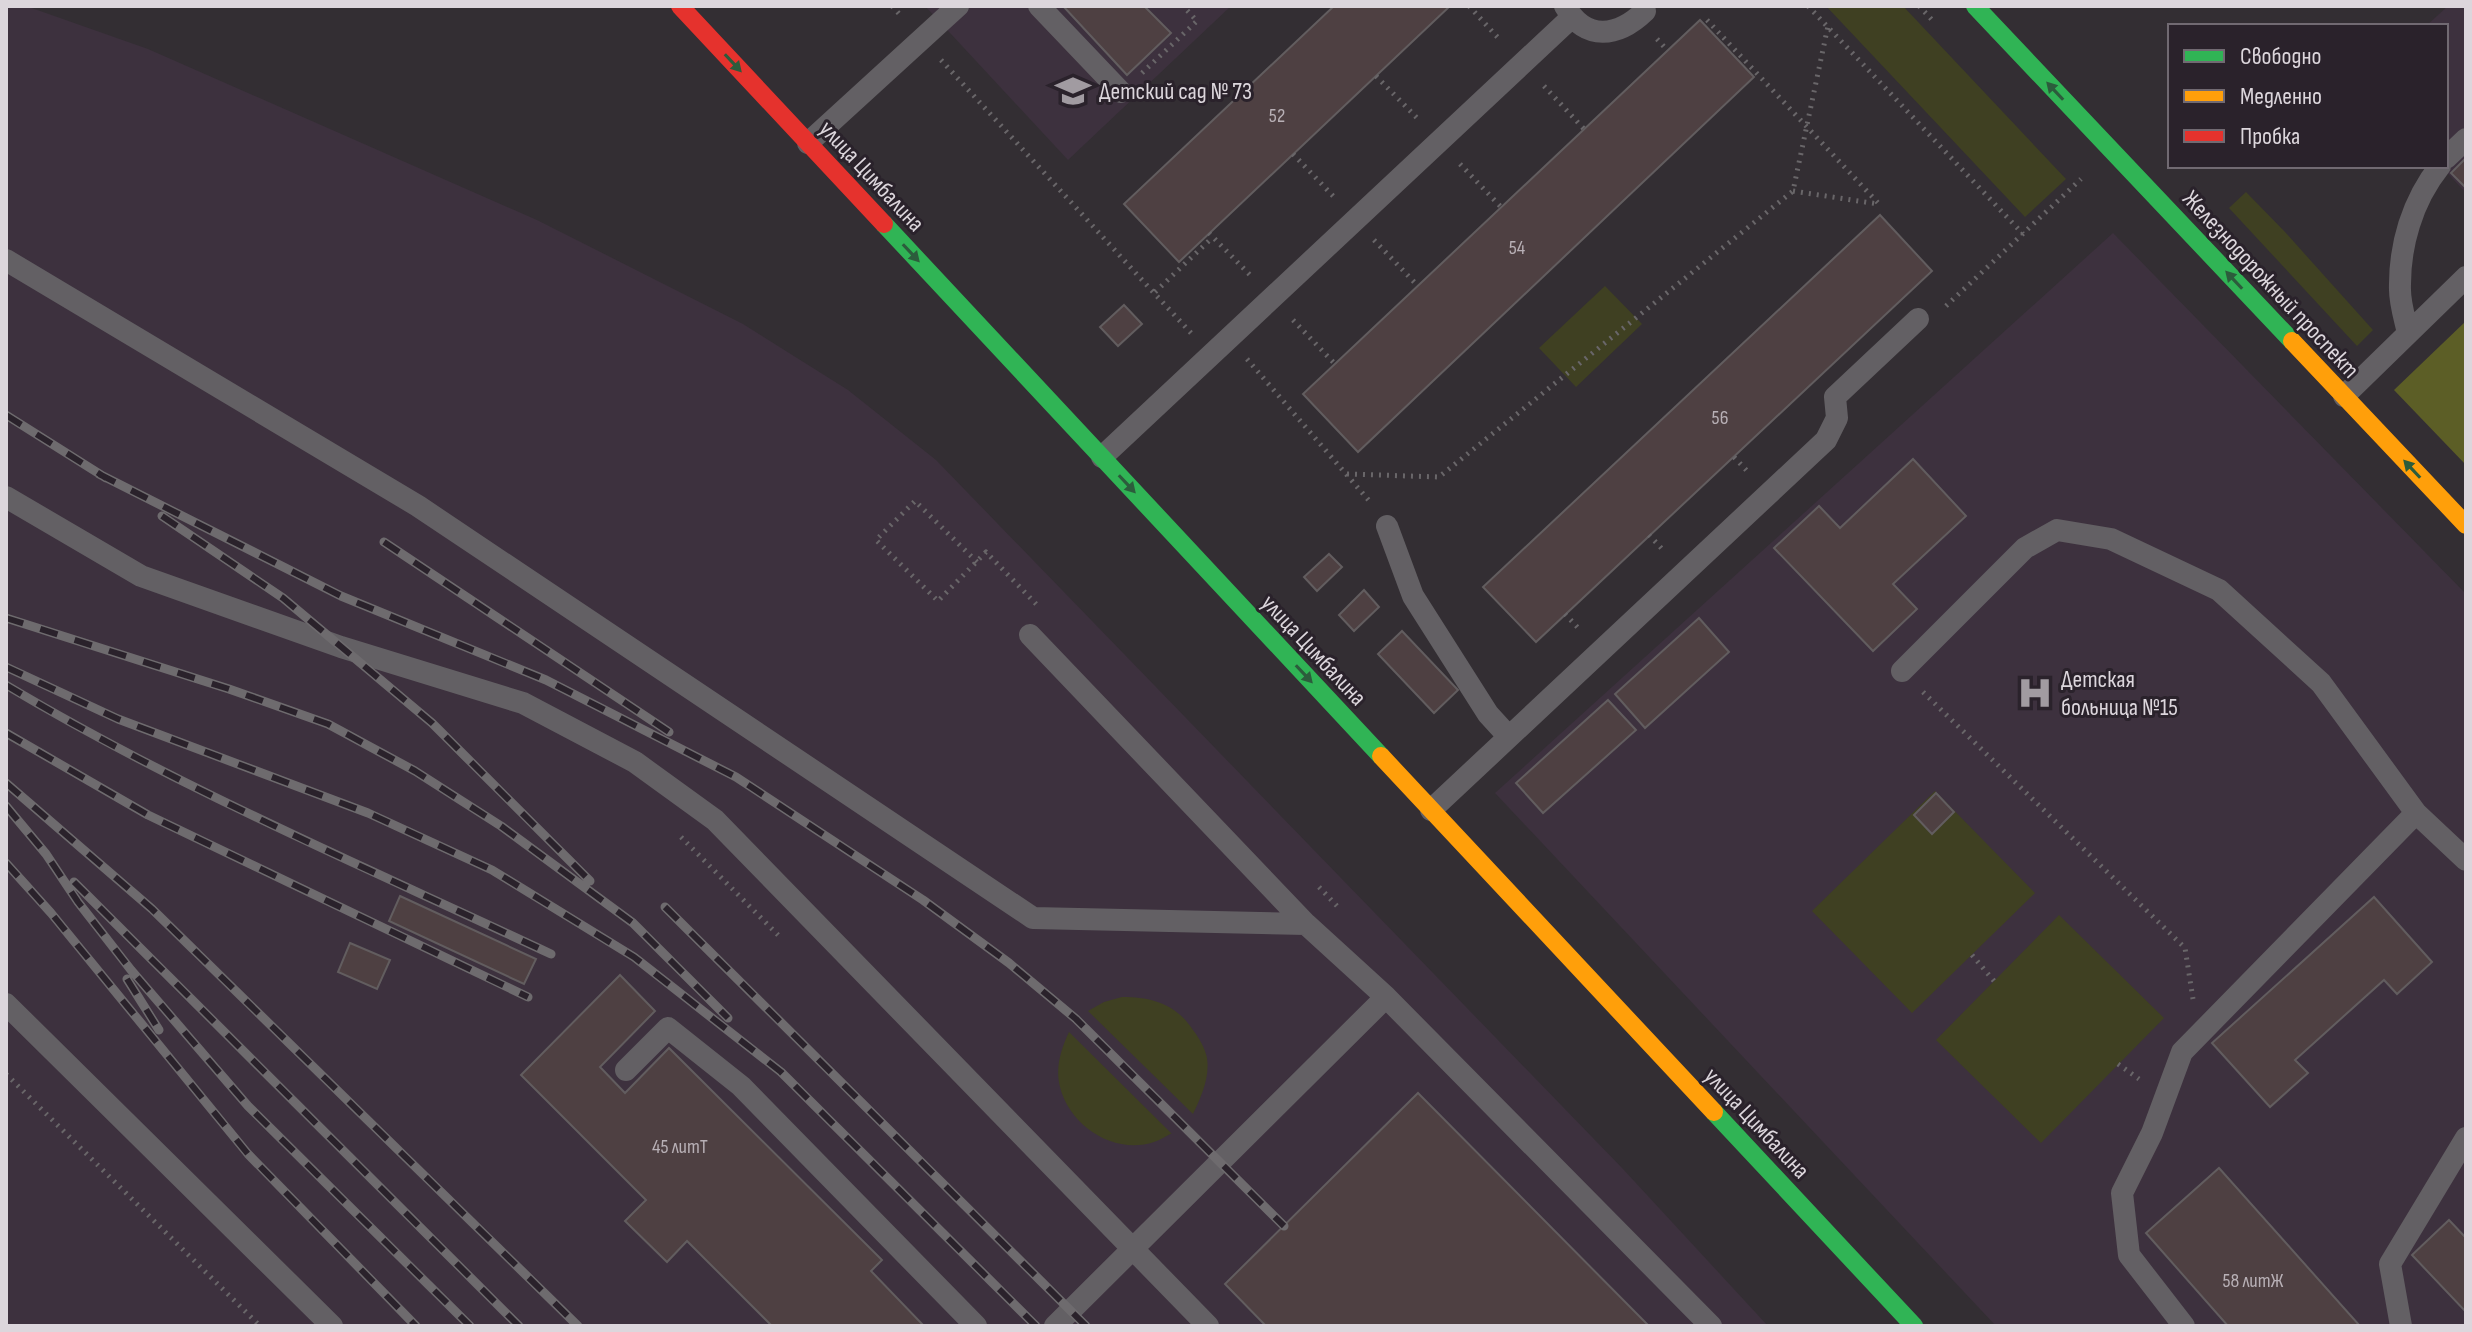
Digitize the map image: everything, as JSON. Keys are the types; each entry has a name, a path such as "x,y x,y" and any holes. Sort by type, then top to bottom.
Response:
{"street":[{"name":"улица Цимбалина","path":"680,6 1914,1326"},
{"name":"Железнодорожный проспект","path":"1975,6 2466,525"}],"lane":[{"path":"808,143 958,6"},
{"path":"1039,6 1121,92"},
{"path":"1102,457 1568,12 1589,29 1609,32 1630,25 1645,11"},
{"path":"2448,156 2466,139"},
{"path":"2408,333 2400,292 2402,251 2414,209 2439,168"},
{"path":"6,260 418,506 1033,918 1306,924"},
{"path":"2344,396 2466,277"},
{"path":"1431,810 1826,440 1837,418 1835,397 1918,319"},
{"path":"6,497 141,576 341,647 523,703 635,762 715,820 1208,1326"},
{"path":"1387,526 1413,596 1488,714 1509,737"},
{"path":"1902,671 2025,548 2057,530 2111,539 2219,590 2321,683 2416,813 2466,860"},
{"path":"1030,635 1306,924 1386,997 1711,1326"},
{"path":"2184,1326 2129,1255 2122,1193 2152,1133 2182,1052 2416,813"},
{"path":"1055,1326 1386,997"},
{"path":"6,1004 332,1326"},
{"path":"626,1070 668,1028 741,1086 976,1326"},
{"path":"2401,1326 2390,1264 2466,1138"}],"path":[{"path":"892,6 1211,354"},
{"path":"1121,92 1197,21 1183,6"},
{"path":"1808,6 2023,234"},
{"path":"1707,20 1879,204 1793,191"},
{"path":"1347,474 1439,477 1793,191 1828,26"},
{"path":"1918,319 1940,312 2081,179"},
{"path":"1154,293 1213,237"},
{"path":"1228,337 1360,489"},
{"path":"938,601 876,540 915,501 977,562"},
{"path":"1902,671 2185,948 2199,1036"},
{"path":"678,835 790,946"},
{"path":"1972,955 1994,981"},
{"path":"6,1074 260,1326"}],"shaded area":[{"path":"6,6 26,6 148,49 537,220 743,324 848,390 936,460 1623,1169 1768,1326 6,1326"},
{"name":"Детский сад № 73","path":"925,6 1231,6 1068,160"},
{"path":"2448,6 2466,6 2466,193 2443,168 2448,168 2448,24 2428,24"},
{"name":"Детская больница №15","path":"2113,233 2466,594 2466,1326 1996,1326 1495,793"},
{"path":"2466,321 2466,465 2394,390"}],"green space":[{"path":"1826,6 1903,6 2066,179 2025,217"},
{"path":"2246,192 2373,330 2357,346 2229,208"},
{"path":"1605,286 1642,324 1576,387 1539,348"},
{"path":"1935,791 2035,893 1912,1013 1812,911"},
{"path":"2059,915 2164,1018 2041,1143 1936,1040"},
{"path":"1122,997 1143,998 1171,1008 1200,1040 1207,1058 1207,1073 1193,1114 1088,1011"},
{"path":"1069,1032 1172,1133 1154,1142 1124,1145 1096,1134 1084,1125 1073,1114 1060,1087 1060,1059"}],"building":[{"path":"1063,6 1148,6 1146,8 1171,33 1127,75"},
{"path":"1334,6 1450,6 1179,262 1124,204"},
{"path":"1700,20 1754,77 1358,452 1303,394"},
{"path":"2466,158 2466,188 2451,173"},
{"path":"1880,215 1932,271 1536,642 1483,587"},
{"path":"1124,305 1142,324 1118,346 1100,327"},
{"path":"1913,459 1966,516 1893,584 1917,609 1873,651 1774,548 1819,506 1840,528"},
{"path":"1329,554 1342,567 1317,591 1304,577"},
{"path":"1364,590 1379,607 1354,631 1339,615"},
{"path":"1699,618 1729,652 1645,728 1615,694"},
{"path":"1402,631 1458,690 1434,713 1378,654"},
{"path":"1608,700 1636,730 1543,813 1516,783"},
{"path":"1936,793 1954,812 1932,834 1914,815"},
{"path":"400,896 536,959 524,984 389,921"},
{"path":"2374,897 2432,962 2397,994 2384,980 2295,1060 2308,1073 2270,1107 2212,1043"},
{"path":"350,943 390,960 377,989 338,972"},
{"path":"620,975 655,1011 600,1067 625,1093 669,1048 882,1260 871,1271 924,1326 772,1326 687,1241 667,1262 625,1221 646,1200 521,1075"},
{"path":"1418,1093 1649,1326 1266,1326 1225,1284"},
{"path":"2219,1168 2360,1326 2228,1326 2146,1233"},
{"path":"2449,1220 2466,1238 2466,1312 2412,1255"}],"railway":[{"path":"6,415 106,478"},
{"path":"99,474 341,596 546,680 736,777 923,900 1009,963 1076,1019 1284,1226"},
{"path":"162,516 283,598 432,723 590,881"},
{"path":"384,542 669,732"},
{"path":"6,618 328,724 415,771 501,826 633,923 728,1018"},
{"path":"6,667 118,719 368,813 492,870 634,957 781,1072 1036,1326"},
{"path":"6,685 207,793 551,954"},
{"path":"6,733 148,815 528,997"},
{"path":"6,783 152,909 578,1326"},
{"path":"6,806 46,854 78,902 131,970 248,1106 470,1326"},
{"path":"6,863 51,913 248,1154 416,1326"},
{"path":"74,882 519,1326"},
{"path":"665,907 1086,1326"},
{"path":"127,979 159,1030"}],"traffic: fast":[{"path":"1975,6 2292,341"},
{"path":"884,224 1381,756"},
{"path":"1714,1112 1914,1326"}],"traffic: slow":[{"path":"2292,341 2466,525"},
{"path":"1381,756 1714,1112"}],"traffic: jam":[{"path":"680,6 884,224"}],"place":[{"name":"Детский сад № 73","path":"1073,91"},
{"name":"Детская больница №15","path":"2035,693"}]}
